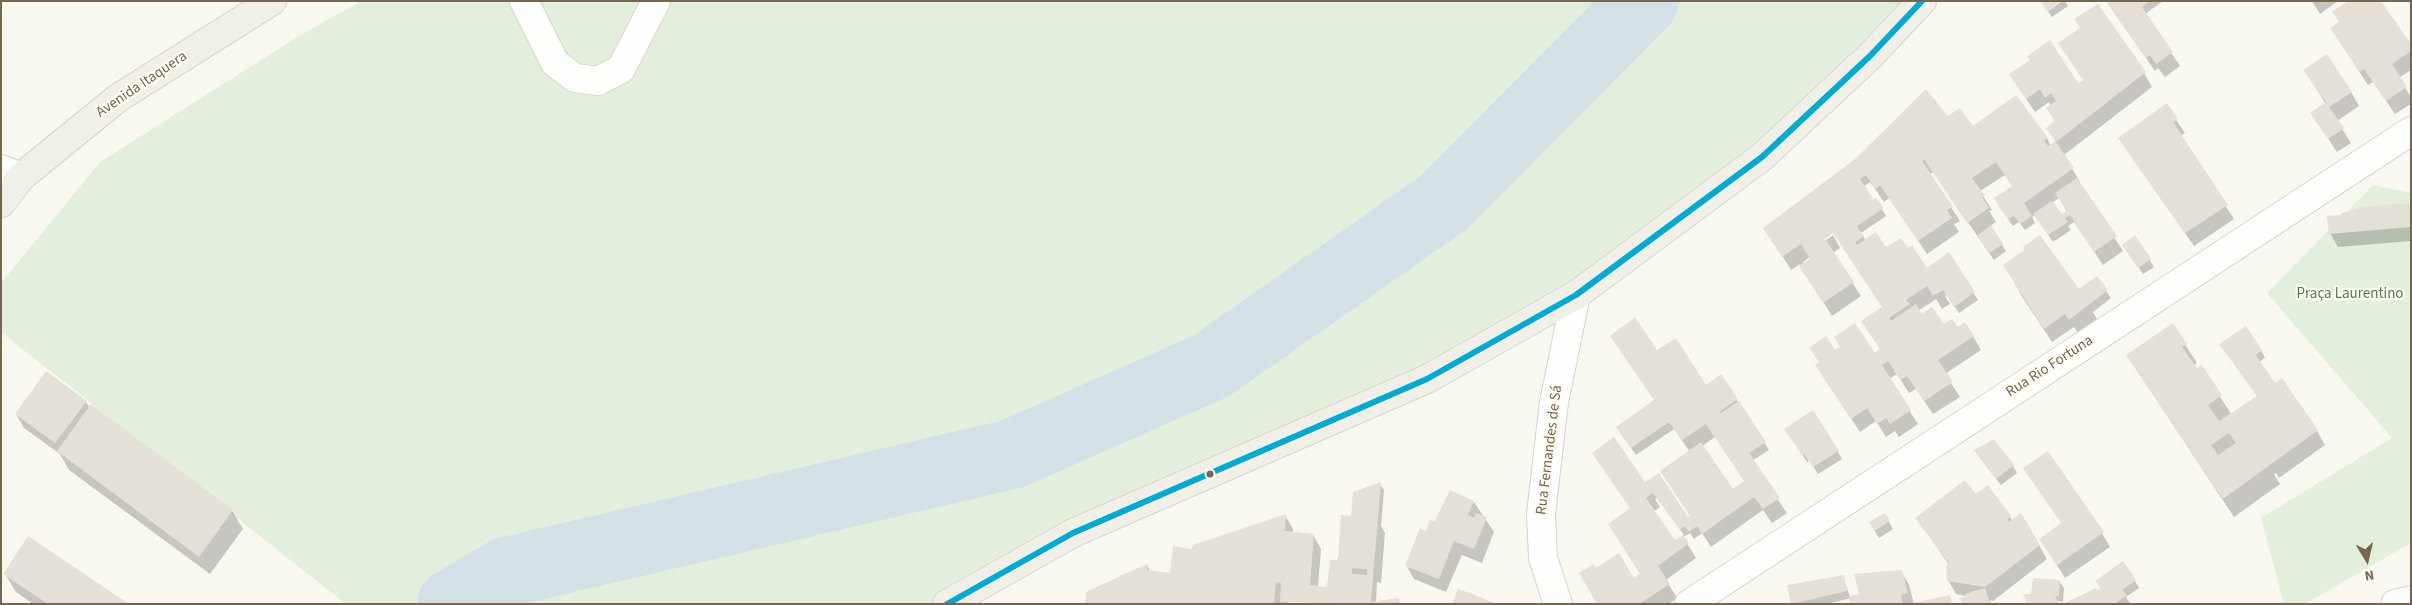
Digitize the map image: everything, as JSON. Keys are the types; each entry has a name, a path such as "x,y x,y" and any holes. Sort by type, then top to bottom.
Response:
{"main road":[{"name":"Avenida Itaquera","path":"1,203 11,173 118,98 272,1"},
{"path":"947,604 1073,534 1427,379 1576,295 1762,157 1870,56 1922,1"}],"street":[{"path":"524,1 555,63 576,78 598,81 621,69 656,1"},
{"name":"Rua Rio Fortuna","path":"1690,604 2404,141"},
{"name":"Rua Fernandes de Sá","path":"1558,604 1543,558 1541,514 1554,402 1576,295"},
{"path":"2395,604 2411,600"}],"green space":[{"path":"361,1 1931,1 1596,289 955,604 346,604 1,332 1,283 100,162 299,36"},
{"name":"Praça Laurentino","path":"2373,185 2411,193 2411,543 2305,604 2284,604 2261,518 2392,438 2267,293"}],"building":[{"path":"2040,1 2060,1 2047,11"},
{"path":"2106,1 2150,1 2142,7 2173,52 2156,64 2150,55 2146,58"},
{"path":"2348,1 2381,1 2411,44 2411,51 2392,64 2407,87 2386,101 2364,69 2360,72 2330,28 2339,22 2332,12"},
{"path":"2098,4 2146,72 2056,142 2046,128 2055,121 2046,108 2056,101 2051,93 2045,98 2040,89 2026,99 2009,74 2030,60 2027,56 2050,40 2078,83 2083,80 2058,43 2080,28 2074,19"},
{"path":"2327,54 2352,92 2329,107 2344,128 2328,139 2310,113 2326,102 2303,70"},
{"path":"1926,89 1948,116 1960,108 1973,126 2016,95 2048,138 2044,140 2048,146 2055,141 2074,168 2024,203 2032,216 2020,224 2014,216 2008,219 1994,198 2012,186 1996,162 1972,178 1985,196 1982,197 1989,208 1967,223 1924,159 1922,161 1953,207 1947,210 1952,218 1918,241 1880,185 1875,189 1866,175 1860,179 1874,200 1876,198 1884,208 1857,226 1864,236 1855,242 1857,245 1876,232 1886,247 1901,238 1908,248 1912,245 1927,268 1949,252 1975,292 1954,307 1943,290 1933,296 1927,286 1906,300 1910,304 1889,318 1891,321 1916,304 1922,314 1932,307 1944,324 1952,319 1958,327 1965,322 1974,336 1938,360 1953,382 1924,401 1907,376 1900,380 1888,361 1882,365 1911,410 1890,424 1886,418 1877,424 1867,408 1851,419 1815,365 1819,362 1809,348 1826,336 1835,350 1840,347 1834,337 1855,323 1875,353 1880,349 1861,321 1882,307 1833,233 1825,239 1854,282 1823,303 1799,266 1810,259 1801,244 1782,257 1763,228 1855,159"},
{"path":"2167,103 2178,119 2173,122 2228,205 2185,233 2118,138"},
{"path":"2077,178 2117,236 2094,252 2070,215 2065,218 2068,222 2048,235 2033,214 2052,201 2062,214 2067,211 2055,193"},
{"path":"2411,203 2411,227 2329,234 2327,216 2341,215 2341,213 2359,209 2359,207"},
{"path":"1991,225 2003,244 1989,253 1977,236"},
{"path":"2040,235 2079,289 2097,276 2108,290 2069,320 2065,314 2044,329 2003,265 2024,250 2023,247"},
{"path":"2135,235 2151,259 2138,268 2122,245"},
{"path":"1635,317 1657,350 1676,338 1706,385 1721,374 1738,399 1720,411 1721,413 1739,401 1766,442 1749,453 1780,498 1763,509 1754,497 1702,534 1697,526 1689,532 1685,526 1680,530 1653,493 1646,498 1675,540 1683,535 1689,543 1658,566 1670,584 1639,604 1597,604 1579,573 1593,564 1596,568 1619,553 1634,578 1640,574 1608,524 1630,508 1592,453 1614,437 1645,482 1659,473 1688,517 1690,516 1660,471 1701,442 1733,489 1744,481 1706,424 1682,440 1669,422 1631,448 1616,427 1654,400 1610,336"},
{"path":"2173,323 2187,344 2182,347 2197,368 2202,365 2222,395 2208,405 2219,421 2257,396 2219,344 2246,326 2262,350 2256,355 2275,383 2282,378 2318,430 2223,499 2126,355","holes":["2229,433 2236,443 2218,455 2211,445"]},
{"path":"46,371 87,401 55,443 15,414"},
{"path":"91,404 233,510 199,557 57,451"},
{"path":"1813,410 1839,451 1813,467 1784,429"},
{"path":"1994,439 2014,465 1996,479 1974,450"},
{"path":"2048,451 2104,532 2057,565 2039,539 2061,523 2023,468"},
{"path":"1965,480 1976,494 1988,485 2011,516 2007,520 2009,522 2021,513 2040,545 1985,587 1947,581 1946,566 1949,563 1915,518"},
{"path":"1381,482 1371,602 1399,598 1398,604 1280,602 1281,583 1276,582 1274,604 1085,604 1086,592 1147,564 1147,570 1170,573 1173,546 1192,549 1193,545 1286,514 1285,531 1314,534 1310,585 1327,587 1330,560 1338,560 1341,515 1351,516 1353,492","holes":["1352,568 1367,569 1367,575 1352,574"]},
{"path":"1450,490 1474,501 1468,515 1474,518 1476,513 1487,517 1474,549 1454,541 1439,579 1405,566 1420,528 1426,531 1430,520 1435,521"},
{"path":"1885,513 1890,521 1874,531 1869,522"},
{"path":"28,536 129,604 48,604 3,574"},
{"path":"2123,561 2136,580 2122,590 2127,595 2115,604 2063,604 2096,588 2097,590 2101,588 2095,581"},
{"path":"1902,570 1908,593 1901,595 1903,604 1850,604 1849,596 1859,594 1854,574"},
{"path":"1844,575 1847,591 1791,604 1787,585"},
{"path":"2033,578 2060,580 2059,596 2055,596 2059,604 2027,604 2023,594 2031,594"},
{"path":"1985,588 1990,604 1962,604 1960,598 1966,597 1965,594"},
{"path":"1458,589 1470,593 1497,604 1452,604"},
{"path":"1950,595 1952,604 1913,604 1913,603"}],"waterway":[{"path":"452,604 506,572 1012,454 1211,366 1443,203 1644,1"}],"transit line":[{"path":"947,604 1073,533 1427,379 1576,295 1762,157 1870,56 1922,1"}]}
